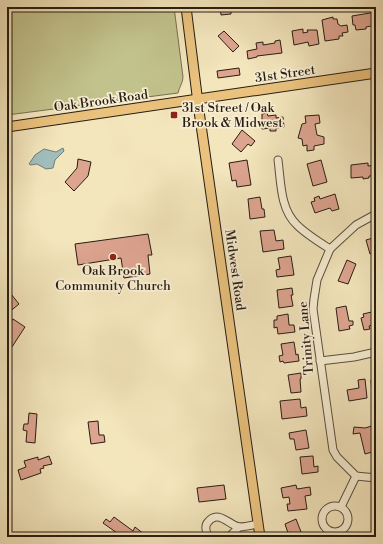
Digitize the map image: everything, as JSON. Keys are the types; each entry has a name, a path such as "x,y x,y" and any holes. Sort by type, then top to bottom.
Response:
{"main road":[{"name":"Midwest Road","path":"186,7 260,537"},
{"name":"31st Street","path":"198,100 376,73"},
{"name":"Oak Brook Road","path":"7,127 198,100"}],"street":[{"path":"278,160 283,200 290,216 297,225 330,250"},
{"name":"Trinity Lane","path":"356,476 337,457 333,450 314,320 314,299 319,273 330,250 356,225 376,214"},
{"path":"320,361 354,357 376,352"},
{"path":"7,451 7,456"},
{"path":"341,508 356,476 376,478"},
{"path":"208,537 206,526 212,519 221,518 239,527 258,524"},
{"path":"229,537 239,527"}],"green space":[{"path":"7,7 174,7 183,77 178,93 7,115"}],"water":[{"path":"63,148 64,151 55,160 53,168 46,169 37,164 29,164 35,155 44,149 56,152"}],"building":[{"path":"220,7 231,7 231,14 221,15"},
{"path":"376,12 376,25 366,27 366,29 356,30 355,25 353,25 352,16"},
{"path":"333,17 333,19 337,19 338,24 341,26 347,25 348,32 342,33 343,36 339,36 339,39 325,41 322,20"},
{"path":"303,29 303,33 308,32 307,30 317,30 319,44 309,46 308,42 294,45 292,31"},
{"path":"224,31 239,46 233,52 218,36"},
{"path":"280,40 282,53 257,56 248,59 247,51 257,49 256,43 263,42 263,45 275,43 275,41"},
{"path":"239,68 240,75 218,78 217,71"},
{"path":"267,113 268,116 276,115 276,118 283,117 284,127 276,128 276,131 270,131 270,128 262,129 262,114"},
{"path":"319,115 320,123 315,124 317,135 324,137 324,144 314,146 314,150 307,151 307,145 303,146 302,139 298,138 302,124 306,123 305,116"},
{"path":"242,130 255,141 251,146 248,144 241,152 232,144"},
{"path":"78,159 91,162 88,176 74,191 65,182 77,168"},
{"path":"247,160 251,185 237,187 236,180 232,181 229,163"},
{"path":"321,160 327,182 313,186 307,164"},
{"path":"368,163 368,166 376,165 376,176 369,176 369,178 363,179 363,177 351,178 351,165"},
{"path":"335,194 339,209 332,211 330,208 315,213 311,202 315,201 314,198 319,196 320,199"},
{"path":"260,197 265,217 250,219 248,199"},
{"path":"274,230 276,241 283,240 284,249 263,252 260,231"},
{"name":"Oak Brook Community Church","path":"148,234 152,255 148,255 150,274 124,278 121,258 78,265 75,244"},
{"path":"373,238 374,242 376,242 376,252 370,254 366,240"},
{"path":"291,256 294,275 277,277 276,270 280,269 278,258"},
{"path":"347,260 356,264 348,284 338,281"},
{"path":"292,288 293,295 291,295 293,306 279,308 277,290"},
{"path":"7,289 19,304 8,313 7,311"},
{"path":"346,306 349,321 353,321 353,325 349,326 350,329 339,331 336,308"},
{"path":"376,311 376,324 369,326 370,329 364,330 361,318 364,317 363,314"},
{"path":"288,314 289,325 294,325 295,332 278,334 277,327 274,328 274,320 277,320 277,316"},
{"path":"13,319 25,327 8,353 7,328"},
{"path":"294,342 296,355 298,354 299,361 284,363 283,361 280,362 279,356 283,355 281,344"},
{"path":"301,373 301,392 291,393 288,375"},
{"path":"365,379 367,398 349,401 347,390 359,388 358,380"},
{"path":"376,379 376,395 372,395 371,380"},
{"path":"300,399 301,408 306,407 307,416 282,419 280,401"},
{"path":"29,413 37,414 35,443 26,442 27,431 23,430 24,424 28,424"},
{"path":"98,421 99,435 104,435 105,442 91,444 88,422"},
{"path":"375,425 376,451 365,454 360,433 353,434 354,427 365,428"},
{"path":"306,430 309,448 296,450 294,439 290,439 289,433"},
{"path":"49,456 52,464 43,466 44,468 40,469 41,473 21,480 18,470 26,467 24,461 38,457 38,460"},
{"path":"313,456 314,467 318,466 318,472 302,474 300,457"},
{"path":"224,485 226,499 199,502 197,488"},
{"path":"296,485 297,489 310,487 311,495 305,496 307,509 288,511 287,504 290,504 289,497 283,498 281,488"},
{"path":"114,517 133,531 135,527 144,534 142,537 114,537 117,533 103,523 106,519 110,522"},
{"path":"296,519 303,537 293,537 291,532 288,533 285,524"}],"place":[{"name":"31st Street / Oak Brook & Midwest","path":"174,115"},
{"name":"Oak Brook Community Church","path":"113,257"}]}
